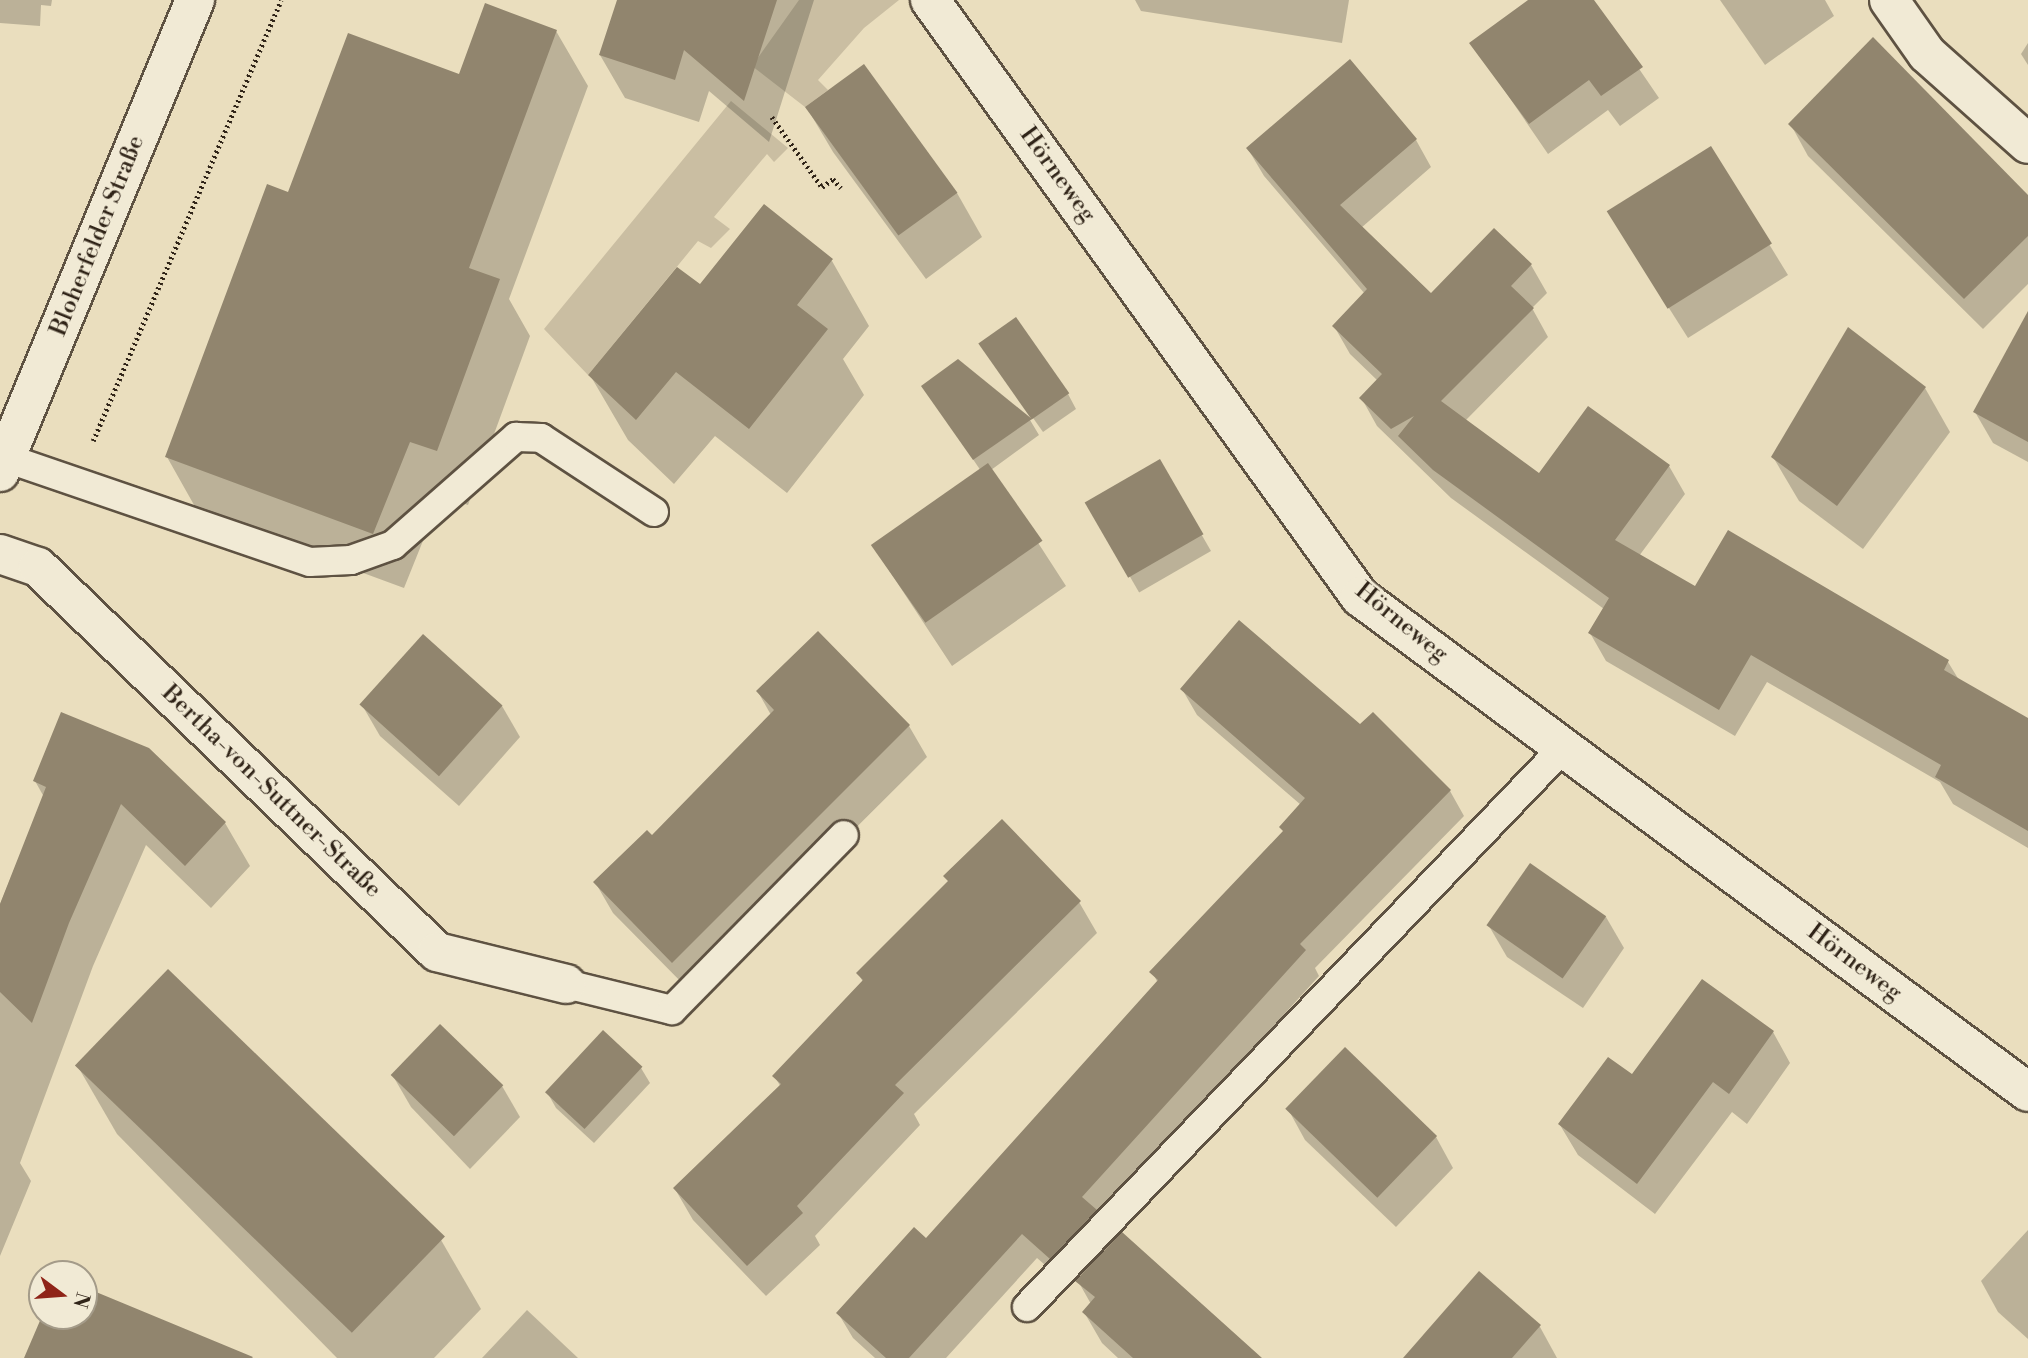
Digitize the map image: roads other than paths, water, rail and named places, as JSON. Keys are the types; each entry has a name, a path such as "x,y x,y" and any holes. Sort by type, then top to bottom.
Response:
{"street":[{"name":"Bloherfelder Straße","path":"3,465 195,0"},
{"name":"Hörneweg","path":"930,0 1360,597 2028,1092"},
{"path":"1889,0 1927,54 2028,144"},
{"name":"Bertha-von-Suttner-Straße","path":"0,554 38,567 437,952 566,984"}],"lane":[{"path":"3,465 75,484 310,562 351,560 393,545 516,437 541,438 654,512"},
{"path":"1027,1307 1563,748"},
{"path":"566,984 672,1010 844,835"}]}
